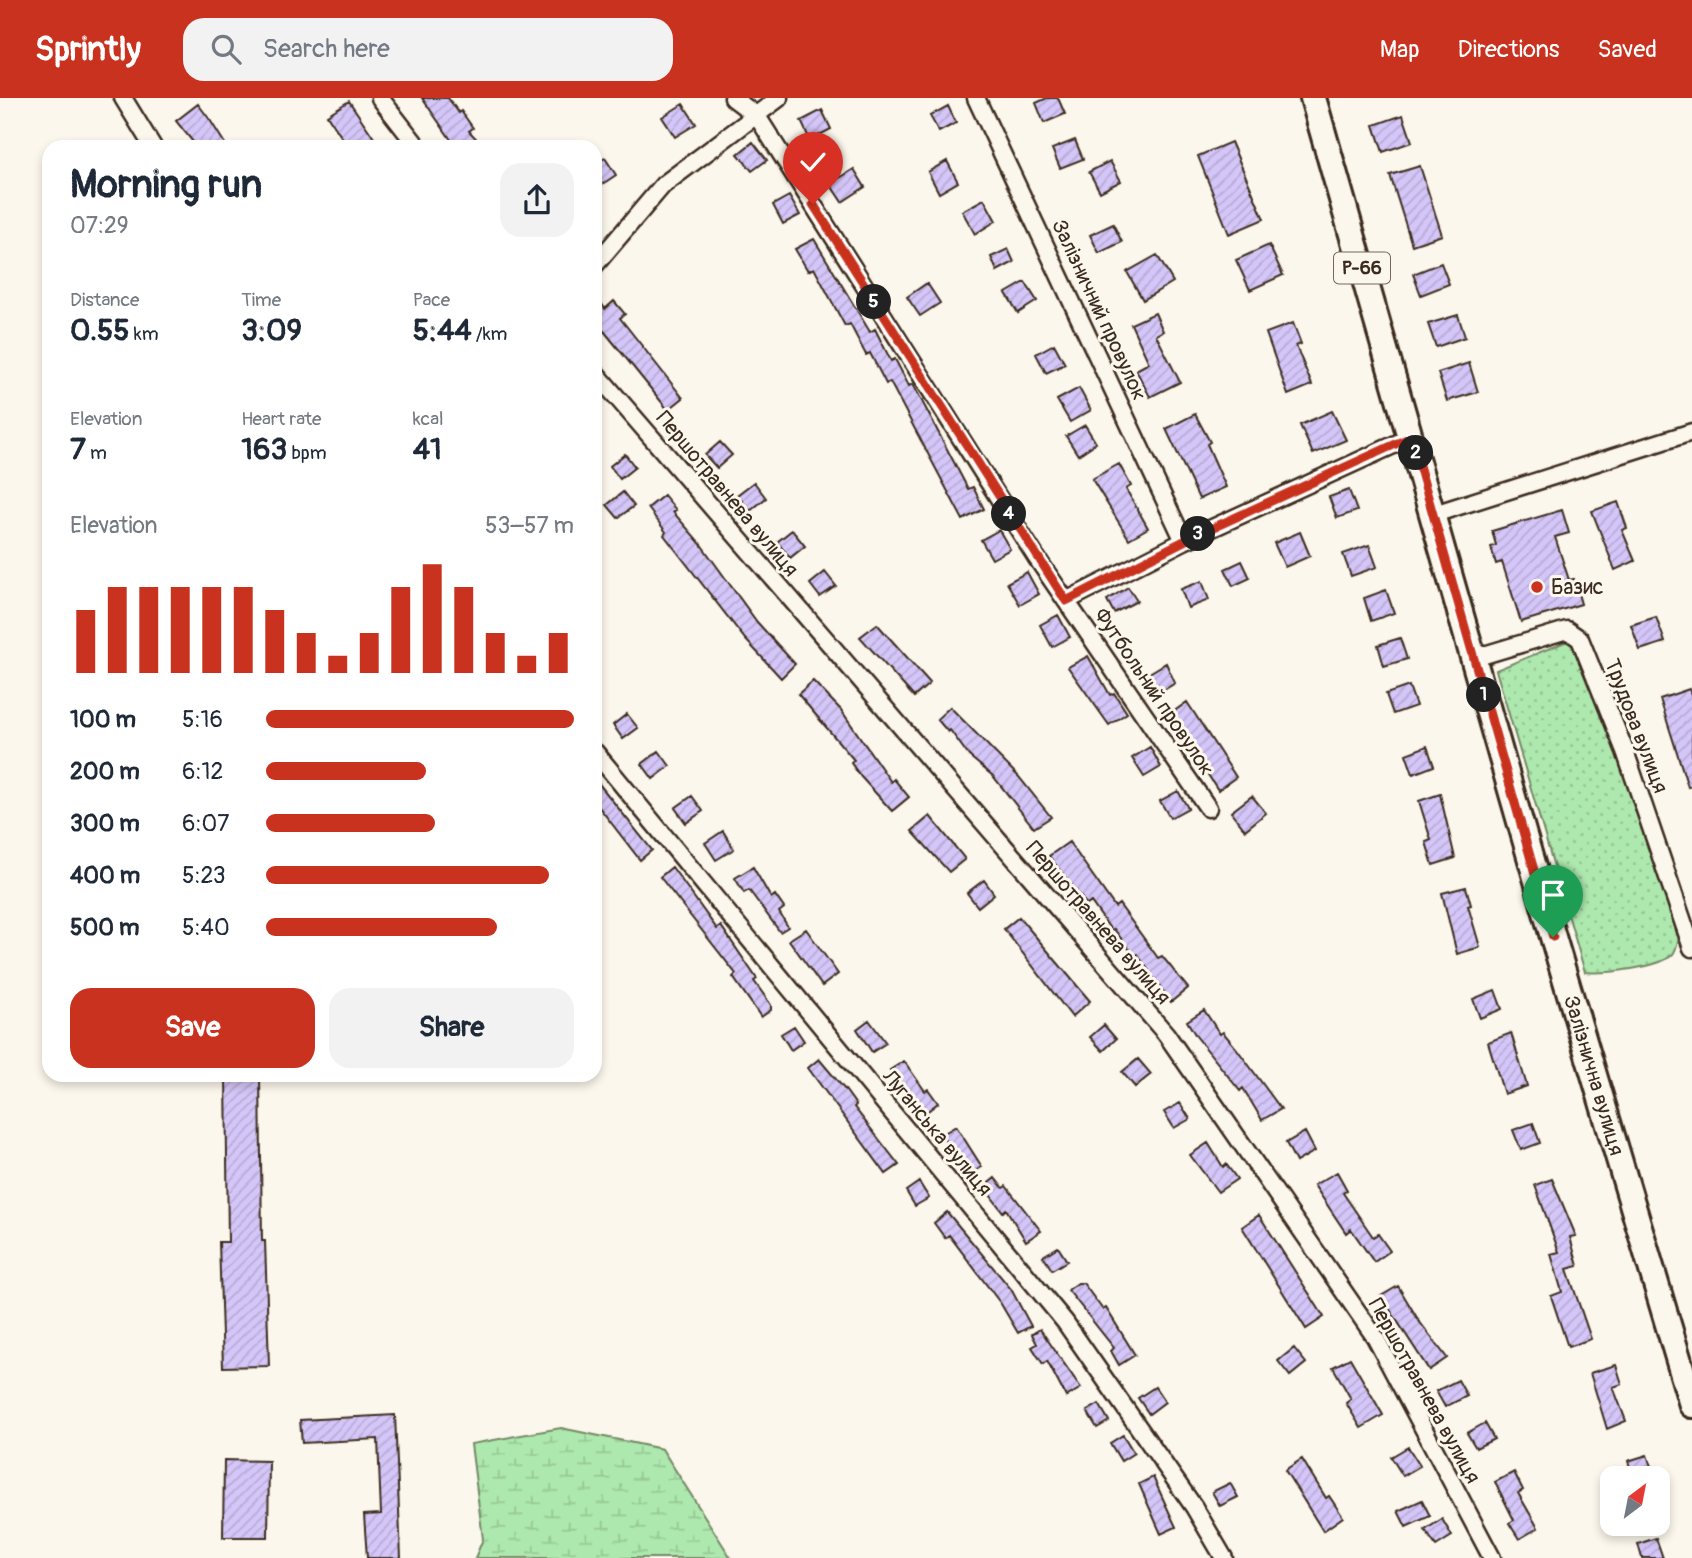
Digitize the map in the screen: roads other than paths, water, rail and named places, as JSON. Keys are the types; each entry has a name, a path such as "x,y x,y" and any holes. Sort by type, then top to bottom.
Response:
{"main road":[{"name":"Залізнична вулиця","path":"1313,98 1553,937 1692,1405"}],"street":[{"path":"123,98 149,140"},
{"path":"380,98 413,140"},
{"path":"733,98 757,116"},
{"path":"602,257 663,185 779,98"},
{"name":"Залізничний провулок","path":"976,98 1184,541"},
{"name":"Футбольний провулок","path":"757,116 1066,601 1208,808"},
{"name":"Першотравнева вулиця","path":"602,380 1166,1034 1375,1337 1492,1558"},
{"path":"1434,514 1692,432"},
{"name":"Футбольний провулок","path":"1066,601 1184,541 1411,437"},
{"name":"Трудова вулиця","path":"1474,658 1567,630 1580,639 1630,763 1692,948"},
{"name":"Луганська вулиця","path":"602,760 1065,1322 1194,1507 1224,1558"}],"place":[{"name":"Базис","path":"1537,587"}]}
